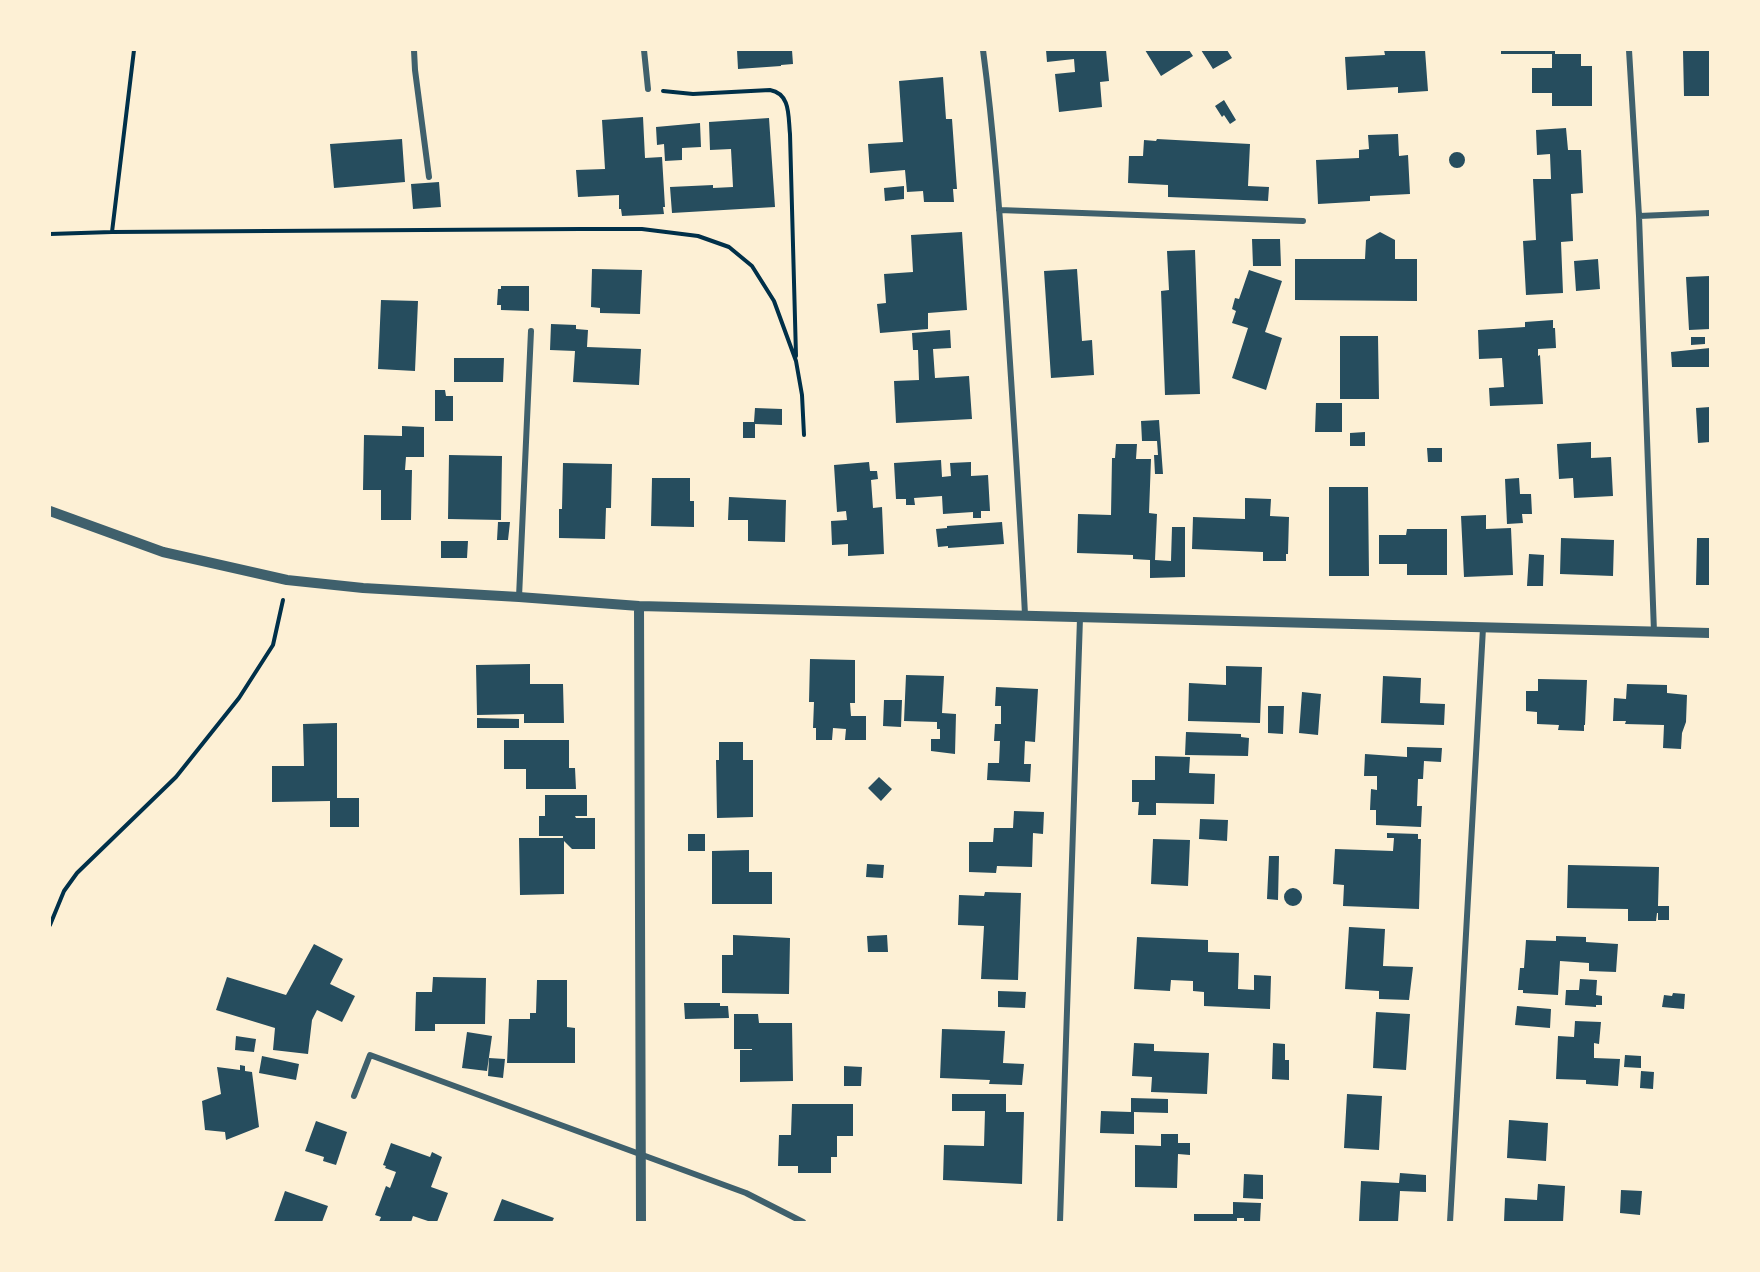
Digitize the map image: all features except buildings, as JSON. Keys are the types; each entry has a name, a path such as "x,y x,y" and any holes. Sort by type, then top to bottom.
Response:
{"street":[{"path":"414,50 429,177"},
{"path":"644,50 648,90"},
{"path":"982,50 989,94 999,210 1025,615"},
{"path":"1629,50 1639,216 1654,632"},
{"path":"999,210 1303,221"},
{"path":"1639,216 1710,213"},
{"path":"519,597 531,331"},
{"path":"50,511 163,552 287,580 363,588 639,606 1710,633"},
{"path":"639,606 641,1222"},
{"path":"1060,1222 1080,618"},
{"path":"1450,1222 1483,628"},
{"path":"354,1096 370,1055 746,1193 803,1222"}],"path":[{"path":"112,232 134,50"},
{"path":"648,90 693,94 770,90 782,94 786,101 790,134 796,361 802,395 804,435"},
{"path":"50,234 642,229 698,236 729,247 752,266 774,301 796,361"},
{"path":"50,925 64,891 77,873 176,777 239,698 273,645 287,580"}]}
